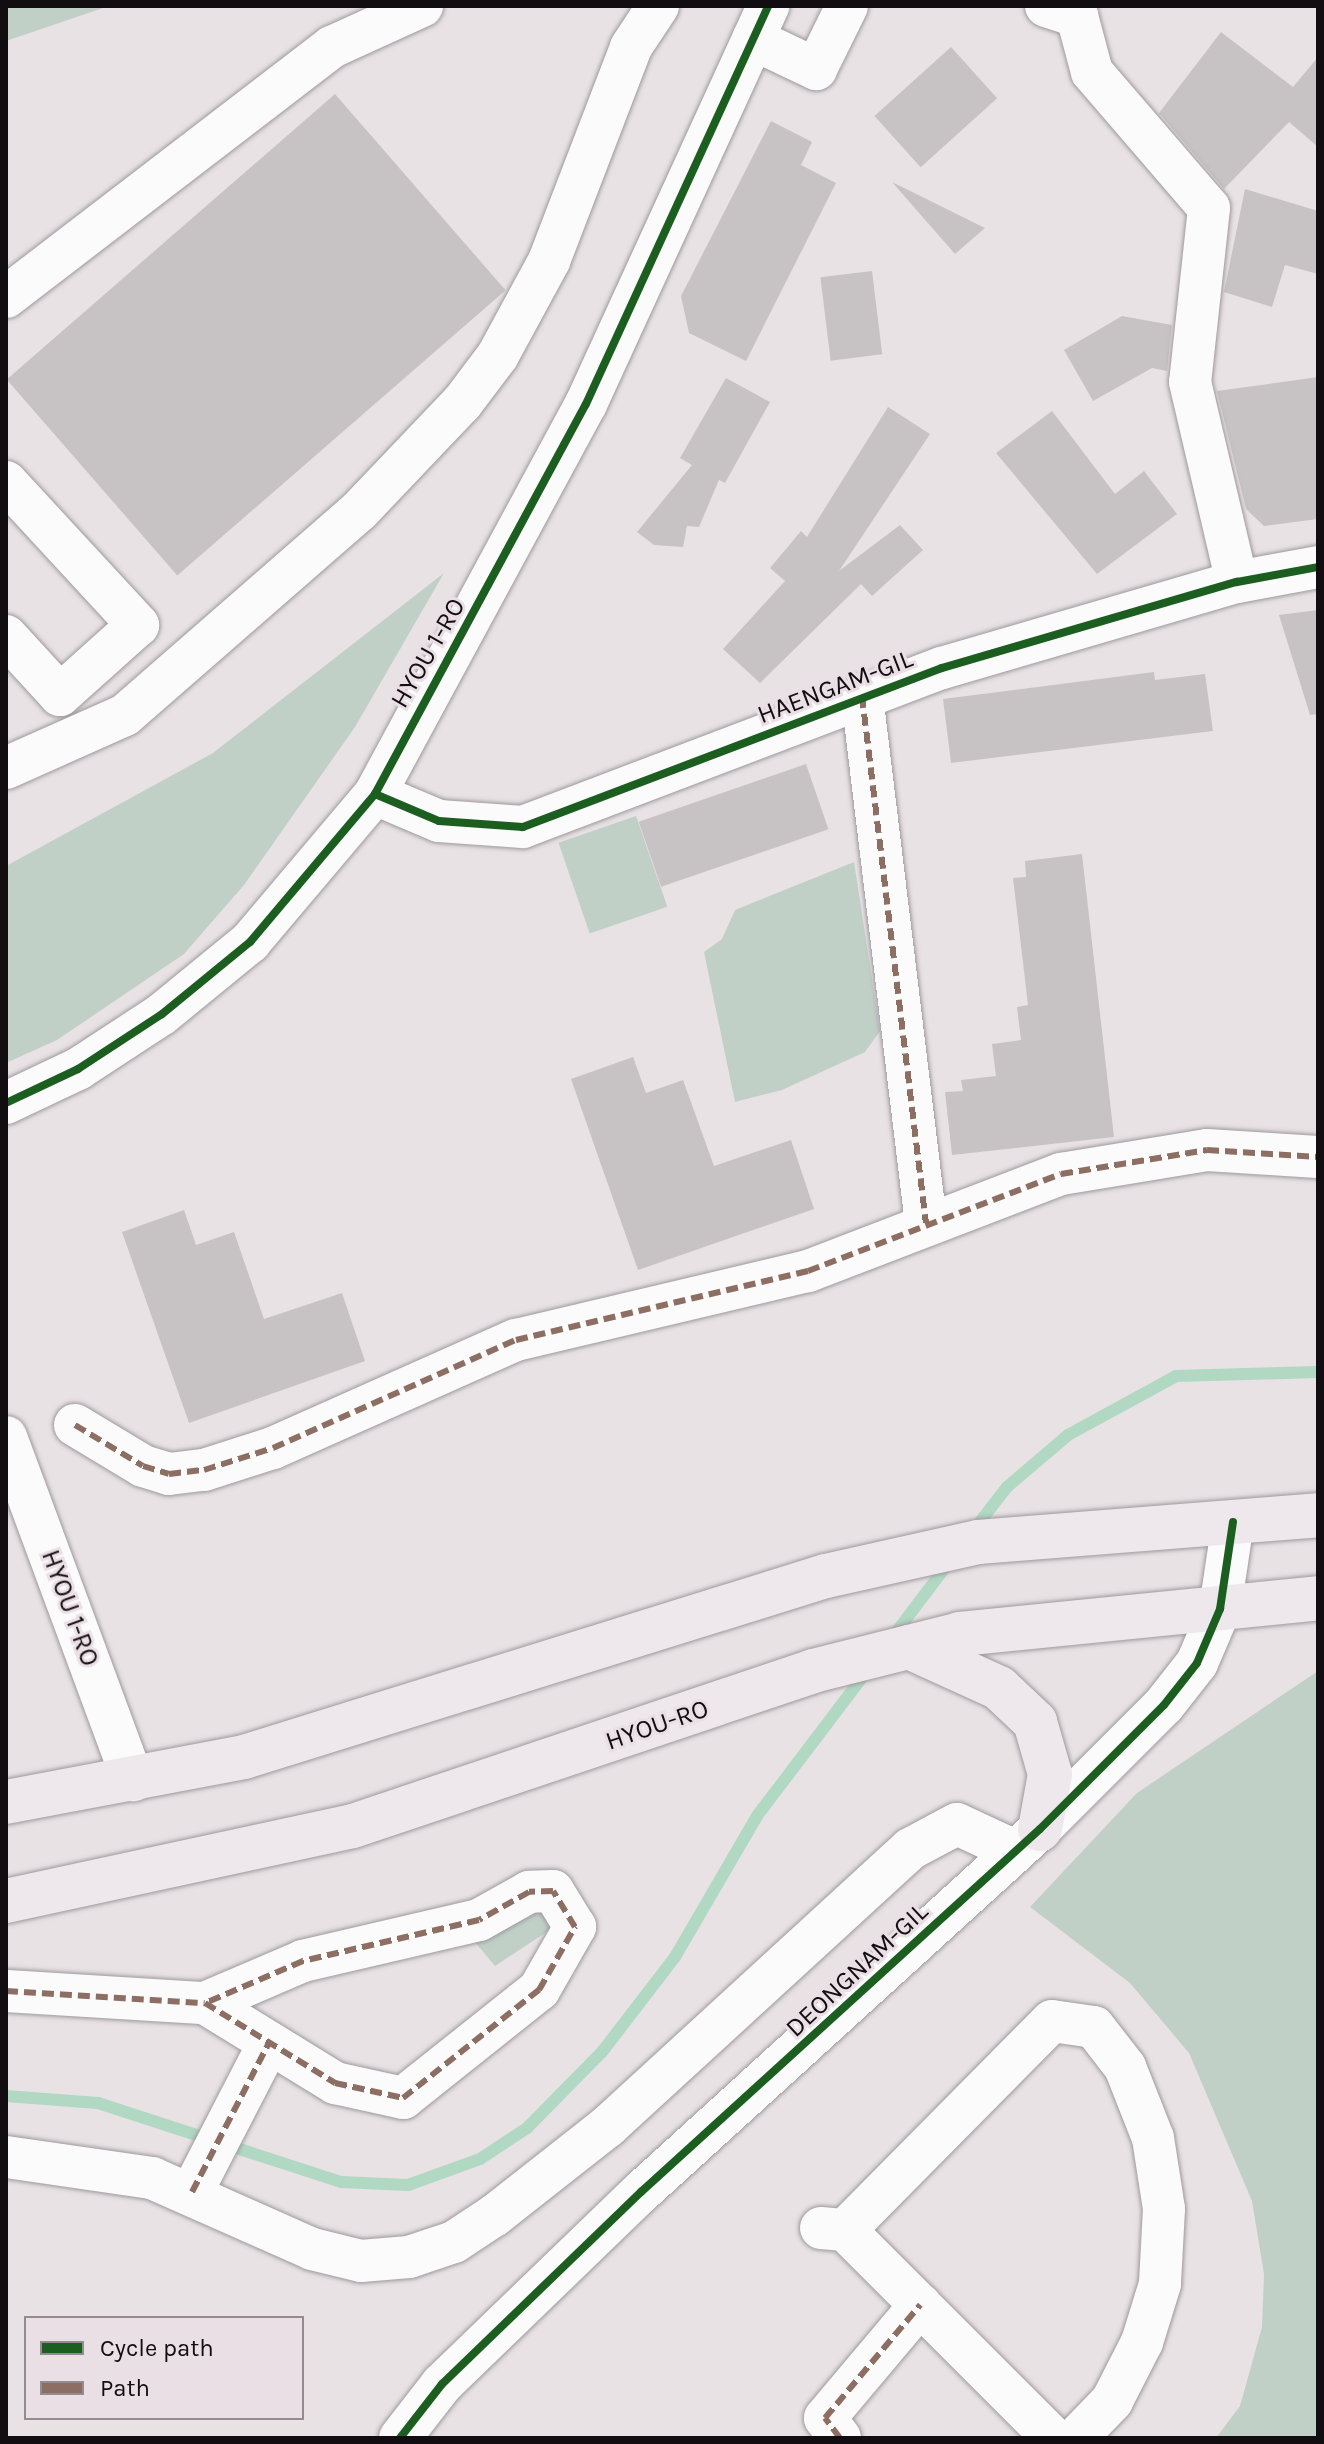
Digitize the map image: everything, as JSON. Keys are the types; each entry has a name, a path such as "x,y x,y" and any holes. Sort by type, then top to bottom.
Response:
{"main road":[{"path":"6,1802 133,1780 355,1726 730,1605 978,1542 1096,1527 1233,1522 1318,1515"},
{"name":"HYOU-RO","path":"6,1901 353,1826 707,1709 909,1647 1060,1621 1318,1598"},
{"path":"909,1647 999,1688 1035,1722 1050,1774 1028,1840"}],"street":[{"path":"332,47 340,6"},
{"path":"6,297 332,47 422,6"},
{"path":"6,768 125,715 359,511 498,355 549,261 631,47 658,6"},
{"path":"761,22 816,69 847,6"},
{"path":"1046,6 1077,16 1092,72 1209,208 1190,382 1237,582"},
{"name":"HYOU 1-RO","path":"6,1103 138,1030 250,942 375,794 586,404 761,22"},
{"path":"6,482 138,625 60,695 6,636"},
{"name":"HAENGAM-GIL","path":"375,794 439,821 523,827 862,696 1237,582 1318,567"},
{"path":"95,663 125,715"},
{"path":"862,696 926,1223"},
{"path":"75,1425 143,1466 169,1474 204,1470 273,1448 516,1340 585,1318 712,1298 795,1275 1061,1174 1207,1150 1318,1157"},
{"name":"HYOU 1-RO","path":"6,1437 133,1780"},
{"name":"DEONGNAM-GIL","path":"400,2438 442,2384 630,2202 1028,1840 1164,1705 1197,1663 1220,1609 1233,1522"},
{"path":"6,2157 152,2178 198,2180 273,2233 361,2261 409,2257 454,2242 608,2126 910,1849 957,1824 1028,1840"},
{"path":"6,1991 205,2003 303,1961 479,1920 529,1892 553,1891 575,1927 539,1990 403,2098 335,2083 205,2003"},
{"path":"1053,2438 920,2305 833,2229 1052,2021 1094,2027 1125,2067 1147,2124 1164,2209 1160,2284 1142,2342 1112,2401 1076,2438"},
{"path":"198,2180 269,2043"},
{"path":"840,2438 825,2418 920,2305"}],"shaded area":[{"path":"6,6 109,6 6,41"},
{"path":"444,573 355,727 244,885 184,954 57,1040 6,1063 6,866 213,753"},
{"path":"636,816 667,907 590,933 558,843"},
{"path":"854,862 880,1031 865,1052 782,1090 735,1102 704,952 722,939 735,910"},
{"path":"1318,1671 1318,2438 1216,2438 1240,2406 1262,2327 1264,2274 1252,2201 1189,2053 1130,1983 1030,1907 1137,1793"},
{"path":"538,1908 560,1923 495,1966 475,1942"}],"building":[{"path":"1221,32 1293,87 1318,57 1318,147 1289,122 1224,189 1159,113"},
{"path":"951,47 997,98 921,167 874,116"},
{"path":"335,94 506,290 177,576 7,379"},
{"path":"771,121 812,142 801,165 836,183 746,361 689,333 681,296"},
{"path":"892,182 985,228 955,254"},
{"path":"1245,189 1318,211 1318,274 1285,265 1272,307 1224,292"},
{"path":"872,271 882,354 831,361 820,277"},
{"path":"1122,316 1172,325 1167,371 1152,368 1093,401 1064,350"},
{"path":"1318,377 1318,519 1264,526 1246,509 1217,391"},
{"path":"726,378 770,402 725,483 719,480 699,527 687,526 683,547 654,545 637,532 692,465 680,458"},
{"path":"888,407 930,434 839,571 900,525 923,550 872,596 861,584 760,683 723,649 785,581 770,568 801,531 807,537"},
{"path":"1052,411 1115,494 1144,471 1177,514 1097,574 996,453"},
{"path":"1318,610 1318,714 1310,715 1279,615"},
{"path":"1154,672 1155,680 1205,674 1213,731 951,763 943,699"},
{"path":"806,764 828,829 661,887 639,822"},
{"path":"1082,854 1114,1137 952,1155 945,1092 963,1091 961,1080 996,1076 992,1044 1021,1040 1017,1007 1028,1005 1013,878 1026,877 1025,861"},
{"path":"633,1057 646,1093 683,1080 714,1166 791,1140 814,1209 638,1270 571,1079"},
{"path":"184,1210 196,1245 234,1232 264,1319 342,1293 365,1361 189,1423 122,1232"}],"waterway":[{"path":"973,1531 1007,1487 1068,1435 1176,1376 1318,1372"},
{"path":"891,1639 950,1561"},
{"path":"6,2096 98,2103 341,2182 408,2185 480,2159 527,2128 602,2052 675,1957 757,1816 868,1670"}],"marked path":[{"path":"862,696 926,1223"},
{"path":"75,1425 143,1466 169,1474 204,1470 273,1448 516,1340 808,1271 1061,1174 1207,1150 1318,1157"},
{"path":"6,1991 205,2003 335,2083 403,2098 539,1990 575,1927 553,1891 529,1892 479,1920 303,1961 205,2003"},
{"path":"192,2192 269,2043"},
{"path":"840,2438 825,2418 920,2305"}],"cycle path":[{"path":"6,1103 78,1069 162,1014 250,942 375,794 586,404 768,6"},
{"path":"375,794 439,821 523,827 942,668 1237,582 1318,567"},
{"path":"400,2438 442,2384 641,2192 1040,1829 1164,1705 1197,1663 1220,1609 1233,1522"}]}
